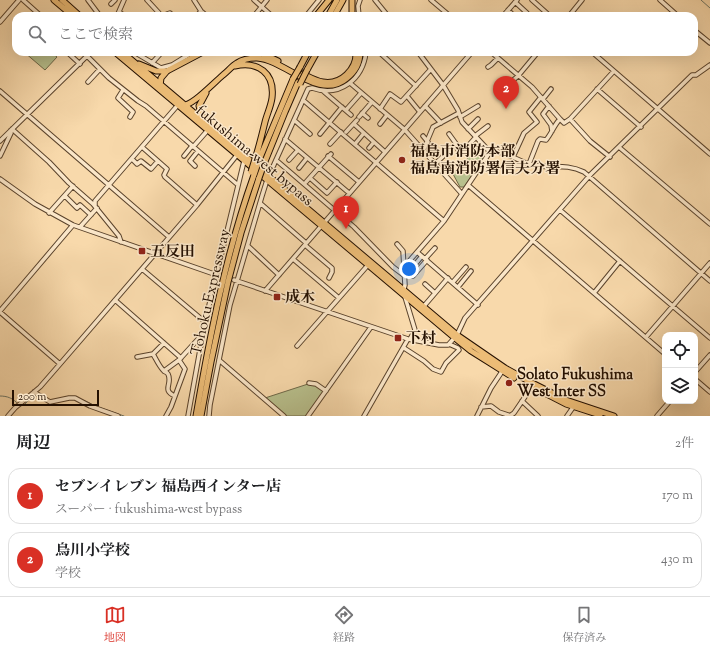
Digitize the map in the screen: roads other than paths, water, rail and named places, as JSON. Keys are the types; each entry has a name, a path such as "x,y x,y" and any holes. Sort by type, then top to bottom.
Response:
{"highway":[{"path":"54,0 68,12"},
{"path":"62,0 76,12"},
{"path":"320,12 330,0"},
{"path":"330,12 337,0"},
{"path":"336,12 343,0"},
{"path":"352,0 352,12"},
{"name":"fukushima-west bypass","path":"120,56 177,106 209,129 404,289 456,336"},
{"path":"160,91 159,84 161,78 167,71 195,56"},
{"path":"267,56 307,76 326,82 338,80 348,73 355,63 356,56"},
{"path":"304,69 307,56"},
{"path":"257,160 312,56"},
{"path":"304,69 315,56"},
{"path":"177,106 186,105 209,88 236,63 247,59 263,59 314,83 321,85 334,85 345,80 353,73 359,62 360,56"},
{"path":"128,58 151,70 167,71"},
{"name":"fukushima-west bypass","path":"128,58 186,105 237,156 268,178"},
{"path":"232,67 246,64 258,67 266,73 271,84 270,104 255,175"},
{"path":"255,175 264,164 297,82"},
{"path":"209,88 199,106 201,114 209,129"},
{"name":"Tohoku Expressway","path":"196,416 210,336 236,232 255,175"},
{"name":"Tohoku Expressway","path":"201,416 210,362 228,282 255,175"},
{"name":"fukushima-west bypass","path":"323,224 405,297 456,336"},
{"path":"456,336 504,369 533,386 574,406 603,416"},
{"path":"533,386 566,400 614,416"}],"street":[{"path":"0,22 19,0"},
{"path":"23,0 36,12"},
{"path":"88,0 97,12"},
{"path":"119,12 124,0"},
{"path":"147,0 158,12"},
{"path":"194,0 201,11"},
{"path":"254,0 268,12"},
{"path":"258,12 267,0"},
{"path":"309,12 319,0"},
{"path":"359,12 358,6 360,0"},
{"path":"375,0 385,12"},
{"path":"431,0 445,12"},
{"path":"532,0 546,12"},
{"path":"572,12 582,0"},
{"path":"660,0 674,12"},
{"path":"508,10 516,1 526,12"},
{"path":"698,34 710,43"},
{"path":"71,56 80,64"},
{"path":"0,141 88,56 100,69 139,103 146,106 238,185"},
{"path":"141,56 161,68 172,65 186,56"},
{"path":"152,63 158,56"},
{"path":"209,416 235,281 248,246 268,178 308,89 334,90 350,83 361,71 366,56"},
{"path":"383,56 416,86"},
{"path":"421,56 443,85 460,115 462,122 490,152 499,152 530,164 574,167 584,172 710,282"},
{"path":"265,291 468,56"},
{"path":"496,56 542,98 564,123 570,119 614,71"},
{"path":"503,89 518,76 535,56"},
{"path":"597,56 710,154"},
{"path":"488,67 498,58"},
{"path":"449,344 456,336 465,318 589,177 620,148 692,75 696,75 710,65"},
{"path":"88,82 100,69"},
{"path":"380,109 390,94 400,102 431,69"},
{"path":"350,83 404,130 462,194"},
{"path":"513,158 524,133 537,122 529,112 552,89"},
{"path":"598,89 641,127"},
{"path":"124,90 118,98 133,112 130,117"},
{"path":"323,90 352,115"},
{"path":"0,91 169,237"},
{"path":"346,110 361,93"},
{"path":"407,96 420,112"},
{"path":"303,100 444,220"},
{"path":"346,132 372,102"},
{"path":"80,227 96,207 96,201 177,106"},
{"path":"425,106 441,123"},
{"path":"423,151 433,127 478,106"},
{"path":"549,106 543,114 551,125 552,131"},
{"path":"320,134 342,107"},
{"path":"380,124 387,115"},
{"path":"360,117 368,118"},
{"path":"468,129 478,119"},
{"path":"530,164 538,141 540,139 546,140 555,124 560,119"},
{"path":"570,119 590,141 610,157"},
{"path":"294,120 310,134"},
{"path":"354,124 385,152"},
{"path":"449,134 459,149 467,147 476,136 488,126"},
{"path":"184,156 209,129"},
{"path":"0,156 12,133 11,130"},
{"path":"11,130 49,162 96,207 119,236 121,242"},
{"path":"330,144 341,132"},
{"path":"355,144 364,133"},
{"path":"423,136 428,142"},
{"path":"285,139 350,193"},
{"path":"369,148 374,142"},
{"path":"435,164 456,144"},
{"path":"142,147 167,169 164,175 165,177 197,205"},
{"path":"620,148 710,224"},
{"path":"289,160 298,150"},
{"path":"195,166 190,161 198,152"},
{"path":"405,270 417,252 444,220 490,152"},
{"path":"306,182 329,155 359,182"},
{"path":"8,416 36,393 237,156"},
{"path":"299,168 307,158"},
{"path":"132,159 137,164 141,161 151,169 158,162"},
{"path":"276,160 354,227 405,276"},
{"path":"188,416 205,322 218,275 244,161"},
{"path":"310,178 327,193 337,182"},
{"path":"0,179 49,213 73,225 218,275"},
{"path":"468,185 662,351"},
{"path":"49,213 73,186"},
{"path":"65,196 77,208 80,205 91,214"},
{"path":"260,203 332,268 329,278"},
{"path":"560,210 710,338"},
{"path":"60,364 0,311 73,225"},
{"path":"397,244 403,251 405,270 404,289"},
{"path":"248,246 279,275"},
{"path":"405,270 412,276 425,258 435,248"},
{"path":"417,252 458,286 478,305"},
{"path":"405,270 425,258"},
{"path":"293,259 339,298"},
{"path":"594,293 620,261"},
{"path":"646,337 710,263"},
{"path":"297,346 368,265"},
{"path":"453,282 466,267"},
{"path":"142,269 205,322"},
{"path":"458,286 471,271"},
{"path":"424,306 448,278"},
{"path":"235,281 409,339 439,345 449,344 459,350 446,363 441,372 433,369 424,361 404,348"},
{"path":"425,284 435,293"},
{"path":"364,416 415,330 405,297"},
{"path":"115,300 164,342 180,359 185,369 166,416"},
{"path":"308,416 371,327"},
{"path":"164,371 180,359 199,338 202,338"},
{"path":"137,357 153,354 164,342"},
{"path":"153,354 164,371 167,373 169,378 168,391 170,394 175,396"},
{"path":"698,369 710,355"},
{"path":"219,360 284,416"},
{"path":"477,416 491,388 504,369"},
{"path":"698,382 710,392"},
{"path":"309,383 316,384 326,391"},
{"path":"482,407 491,406 499,412 510,416 514,413 533,386"},
{"path":"36,393 50,402 74,398 90,406 118,416"},
{"path":"522,401 533,414 538,416"},
{"path":"657,416 667,404"},
{"path":"567,416 574,406"}],"waterway":[{"path":"701,0 710,8"},
{"path":"20,406 24,405 37,392 38,393"},
{"path":"0,396 10,398 18,404"},
{"path":"76,397 98,407 124,416"}],"place":[{"name":"鳥川小学校","path":"506,109"},
{"name":"福島市消防本部 福島南消防署信夫分署","path":"402,160"},
{"name":"セブンイレブン 福島西インター店","path":"346,229"},
{"name":"五反田","path":"142,251"},
{"name":"成木","path":"277,297"},
{"name":"下村","path":"398,338"},
{"name":"Solato Fukushima West Inter SS","path":"509,383"}]}
